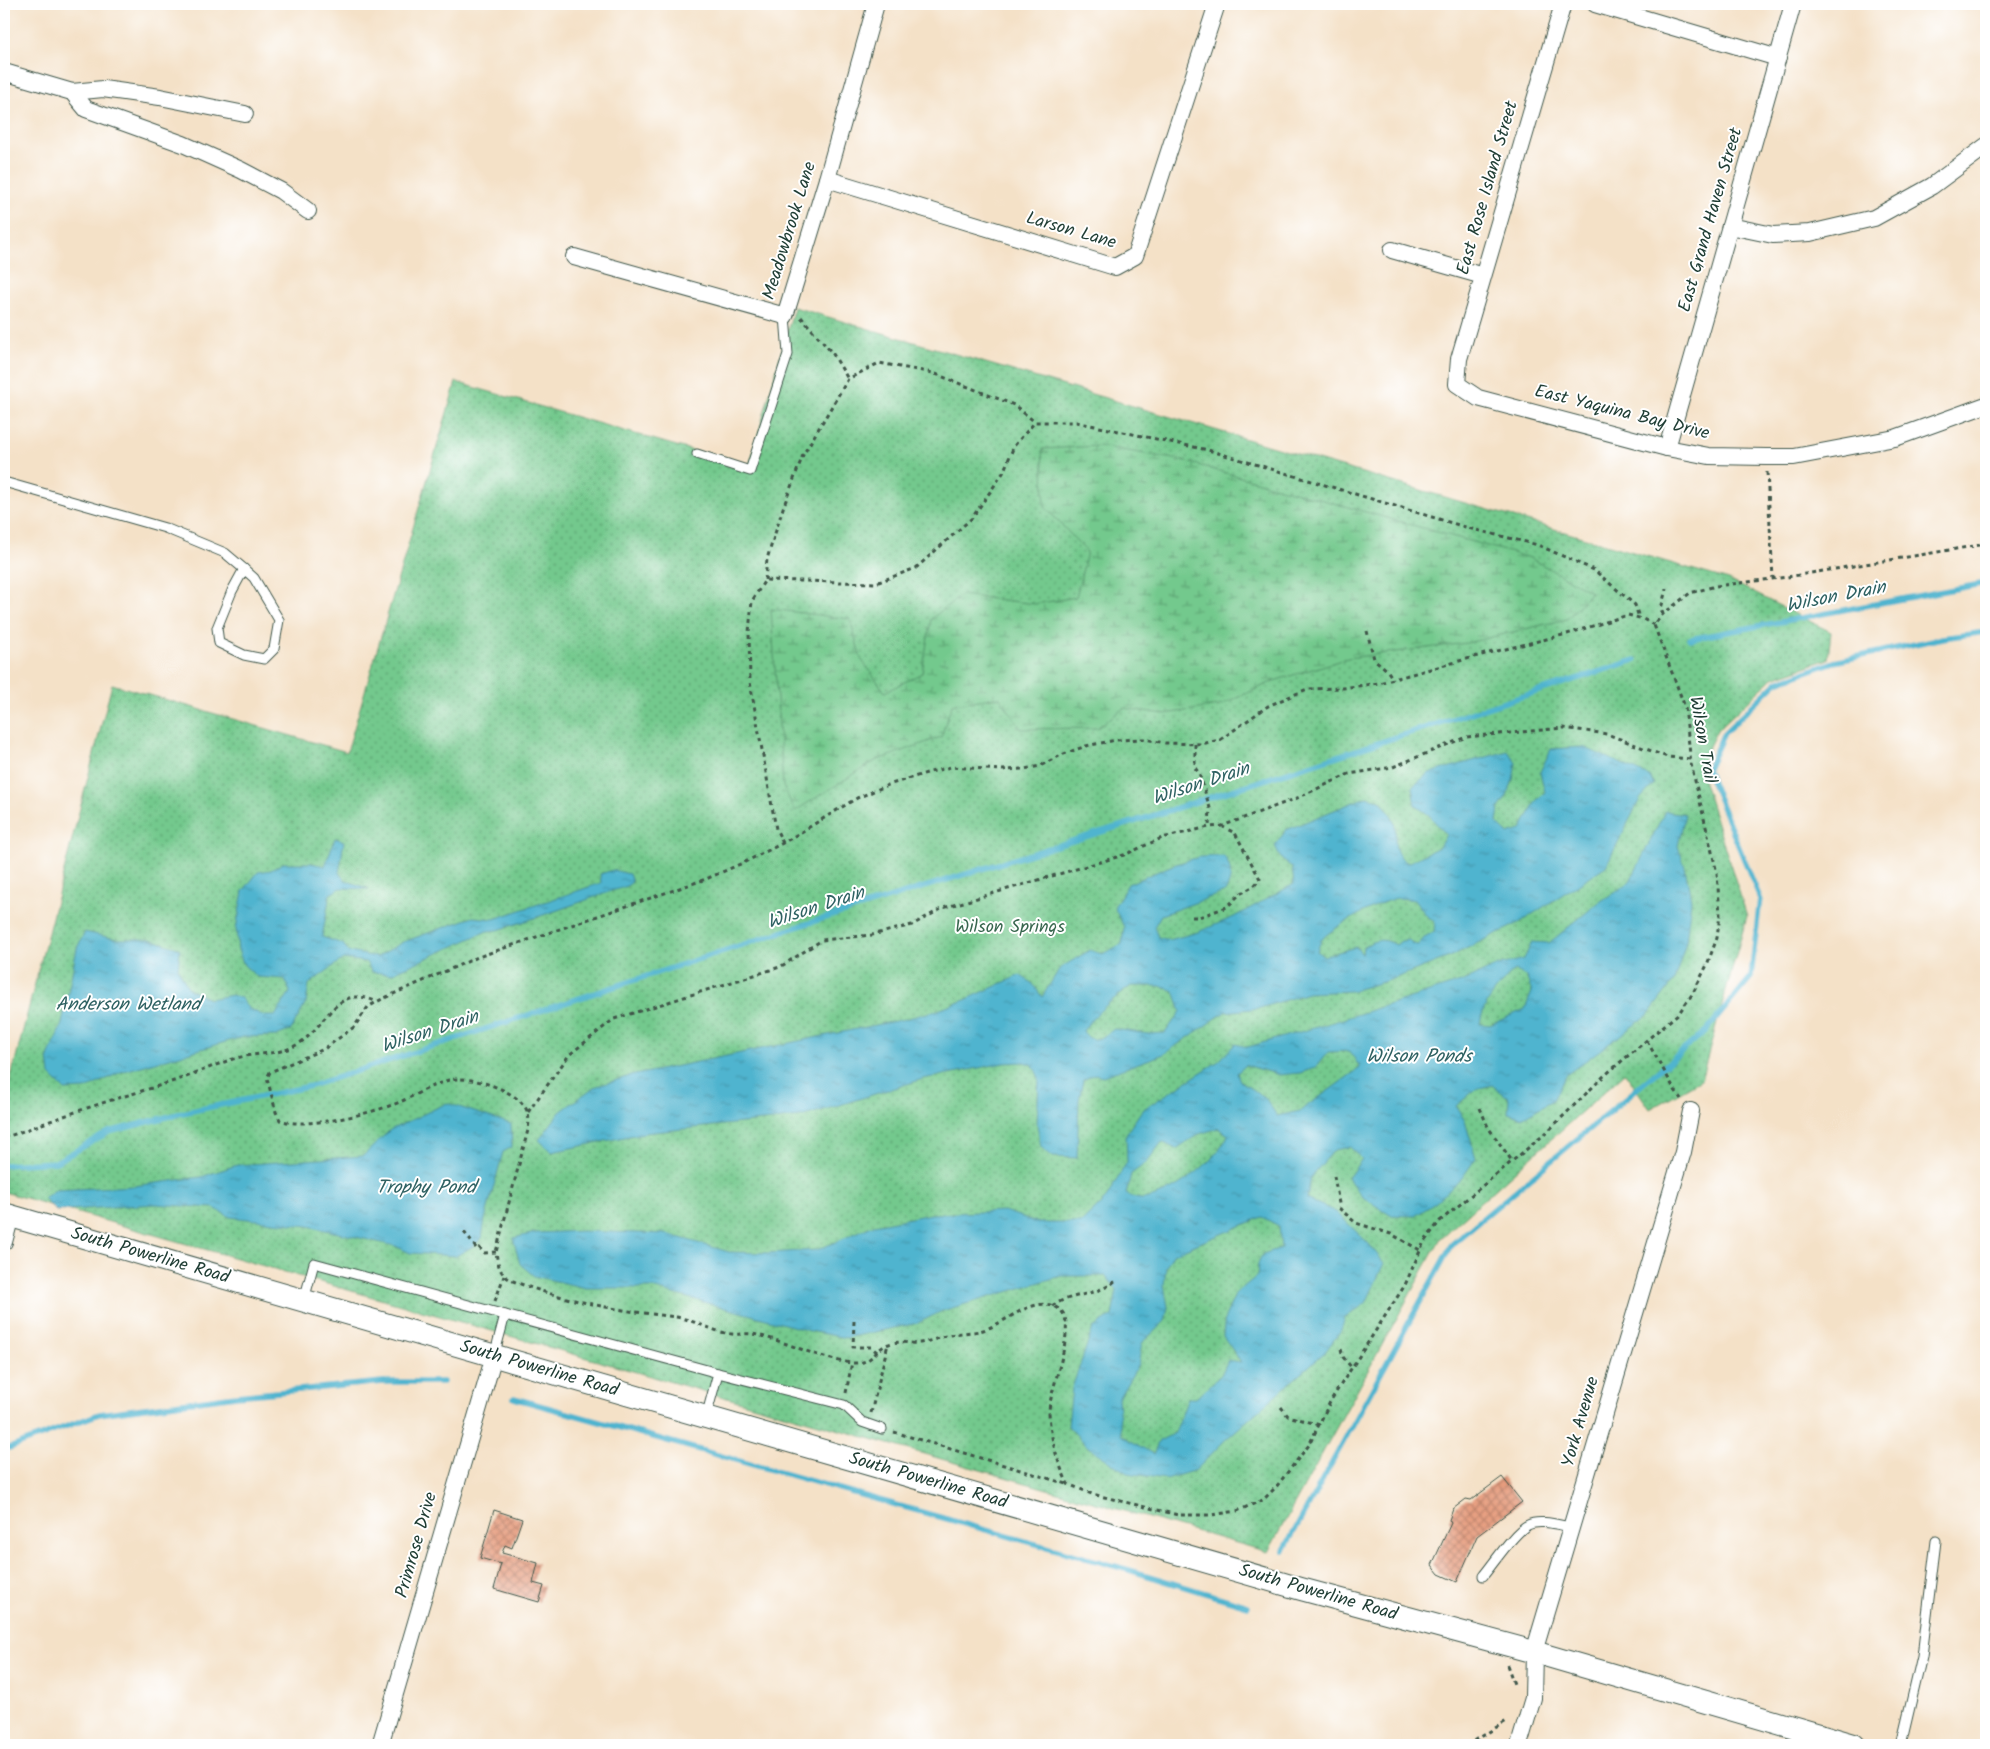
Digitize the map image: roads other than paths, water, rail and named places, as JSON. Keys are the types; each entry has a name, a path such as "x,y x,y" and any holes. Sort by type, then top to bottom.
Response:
{"street":[{"name":"Meadowbrook Lane","path":"574,257 787,310 827,179 876,4"},
{"name":"Larson Lane","path":"827,179 1115,267 1135,256 1217,4"},
{"name":"East Rose Island Street","path":"1457,384 1459,359 1563,4"},
{"path":"1595,4 1778,58"},
{"name":"East Grand Haven Street","path":"1667,448 1793,4"},
{"path":"4,72 72,92 103,89 160,97 245,114"},
{"path":"72,92 86,110 183,144 241,170 281,191 308,211"},
{"path":"1730,226 1774,235 1810,234 1874,218 1932,186 1986,146"},
{"path":"1392,250 1483,276"},
{"name":"East Yaquina Bay Drive","path":"1457,384 1478,398 1667,448 1709,456 1794,457 1895,438 1986,405"},
{"name":"York Avenue","path":"1519,1745 1533,1698 1534,1652 1683,1152 1691,1111"},
{"path":"4,1242 8,1215"},
{"name":"South Powerline Road","path":"8,1215 1302,1589 1534,1652 1854,1745"},
{"name":"Primrose Drive","path":"380,1745 494,1356"}],"lane":[{"path":"697,454 750,471 788,354 787,310"},
{"path":"4,482 165,528 225,553 244,569 254,578 279,620 274,649 264,659 244,655 219,643 217,628 232,590 244,569"},
{"path":"304,1300 314,1263 718,1373 844,1405 862,1422 882,1429"},
{"path":"494,1356 505,1315"},
{"path":"706,1417 718,1373"},
{"path":"1483,1576 1518,1533 1529,1524 1540,1523 1571,1527"},
{"path":"1902,1745 1922,1656 1936,1541"}],"water":[{"path":"1583,747 1649,776 1654,784 1640,799 1606,866 1519,923 1449,957 1390,980 1351,991 1308,993 1260,1008 1225,1012 1164,1054 1103,1076 1095,1074 1083,1080 1079,1100 1077,1158 1053,1157 1041,1147 1037,1124 1039,1078 1033,1065 1024,1062 1004,1063 923,1079 801,1117 644,1133 552,1152 539,1140 560,1112 594,1087 630,1076 905,1019 965,1000 1020,975 1033,984 1042,997 1060,968 1090,950 1102,954 1122,944 1124,927 1114,907 1128,884 1173,865 1199,857 1224,856 1230,870 1229,883 1225,892 1161,915 1154,927 1158,937 1169,940 1198,932 1234,917 1294,884 1292,867 1282,860 1275,846 1286,830 1366,797 1380,800 1392,817 1397,853 1408,863 1439,847 1446,835 1429,815 1415,805 1412,787 1429,773 1508,751 1516,763 1513,780 1507,796 1499,808 1497,823 1508,834 1521,830 1536,801 1545,792 1540,772 1551,749","holes":["1399,898 1415,900 1427,916 1435,922 1434,932 1426,936 1418,945 1413,944 1409,940 1401,941 1396,945 1380,940 1363,947 1362,954 1356,947 1324,956 1317,951 1324,937 1339,926 1371,908","1131,986 1160,986 1174,991 1181,1011 1165,1033 1148,1034 1114,1029 1098,1039 1086,1036 1083,1031 1093,1018"]},
{"name":"Wilson Ponds","path":"1665,811 1685,814 1678,846 1685,867 1691,900 1686,942 1674,981 1648,1015 1566,1075 1553,1100 1522,1118 1508,1113 1509,1098 1492,1085 1476,1089 1456,1106 1465,1121 1476,1158 1462,1178 1435,1203 1415,1216 1390,1215 1361,1196 1348,1178 1362,1159 1350,1147 1334,1150 1311,1177 1307,1199 1336,1212 1369,1244 1384,1263 1366,1303 1345,1318 1341,1330 1325,1352 1224,1441 1196,1470 1166,1479 1127,1473 1088,1447 1068,1426 1072,1388 1093,1328 1112,1316 1117,1290 1106,1276 1061,1276 942,1311 918,1323 846,1338 810,1331 652,1288 586,1288 534,1276 520,1264 513,1238 536,1233 582,1231 667,1234 729,1252 768,1253 817,1250 874,1225 931,1214 1004,1211 1039,1223 1081,1223 1105,1200 1127,1162 1126,1134 1142,1110 1219,1061 1235,1044 1248,1047 1324,1025 1464,981 1493,967 1524,959 1532,942 1549,943 1598,903 1630,882","holes":["1514,970 1526,976 1532,992 1525,1009 1490,1025 1480,1024 1484,1009 1497,988","1350,1051 1360,1068 1300,1111 1277,1116 1266,1099 1240,1081 1237,1073 1246,1065 1279,1075 1300,1073 1315,1068 1328,1052","1219,1128 1228,1135 1214,1156 1178,1185 1152,1197 1141,1199 1126,1194 1131,1174 1146,1163 1162,1142 1176,1149 1199,1134","1262,1217 1279,1226 1281,1248 1263,1254 1258,1264 1257,1276 1236,1293 1225,1317 1223,1336 1241,1362 1228,1360 1221,1375 1196,1398 1188,1398 1175,1433 1159,1441 1153,1454 1121,1435 1118,1399 1138,1365 1142,1343 1165,1321 1168,1307 1164,1285 1166,1267 1173,1254"]},
{"name":"Anderson Wetland","path":"335,838 344,841 339,873 345,880 369,889 341,888 330,894 322,937 343,944 349,952 377,957 403,942 473,917 494,919 601,883 600,874 613,870 629,874 632,882 623,887 498,930 487,931 391,974 372,972 366,962 343,959 309,984 306,1003 291,1030 276,1036 243,1037 121,1072 86,1089 65,1090 50,1075 48,1057 62,1024 77,948 85,932 116,939 150,939 180,949 178,969 189,989 209,999 232,995 241,998 248,1008 264,1016 275,1016 290,992 285,979 257,977 244,965 238,950 236,929 243,891 258,872 271,870 283,863 311,863 325,866"},
{"name":"Trophy Pond","path":"447,1103 511,1124 512,1147 503,1152 485,1219 482,1238 475,1245 456,1256 410,1253 395,1246 308,1226 230,1217 214,1208 154,1204 56,1211 44,1198 55,1190 134,1186 201,1177 237,1165 363,1156 390,1130"}],"waterway":[{"name":"Wilson Drain","path":"1690,639 1986,583"},
{"path":"1284,1550 1452,1244 1707,1030 1751,977 1760,898 1707,770 1724,733 1777,682 1834,662 1942,638 1986,632"},
{"name":"Wilson Drain","path":"4,1165 56,1162 109,1132 182,1113 311,1086 809,923 1149,817 1635,660"},
{"path":"4,1450 99,1414 236,1396 383,1382 443,1382"},
{"path":"514,1398 1129,1570 1248,1606"}],"park label":[{"name":"Wilson Springs","path":"1010,927"}]}
